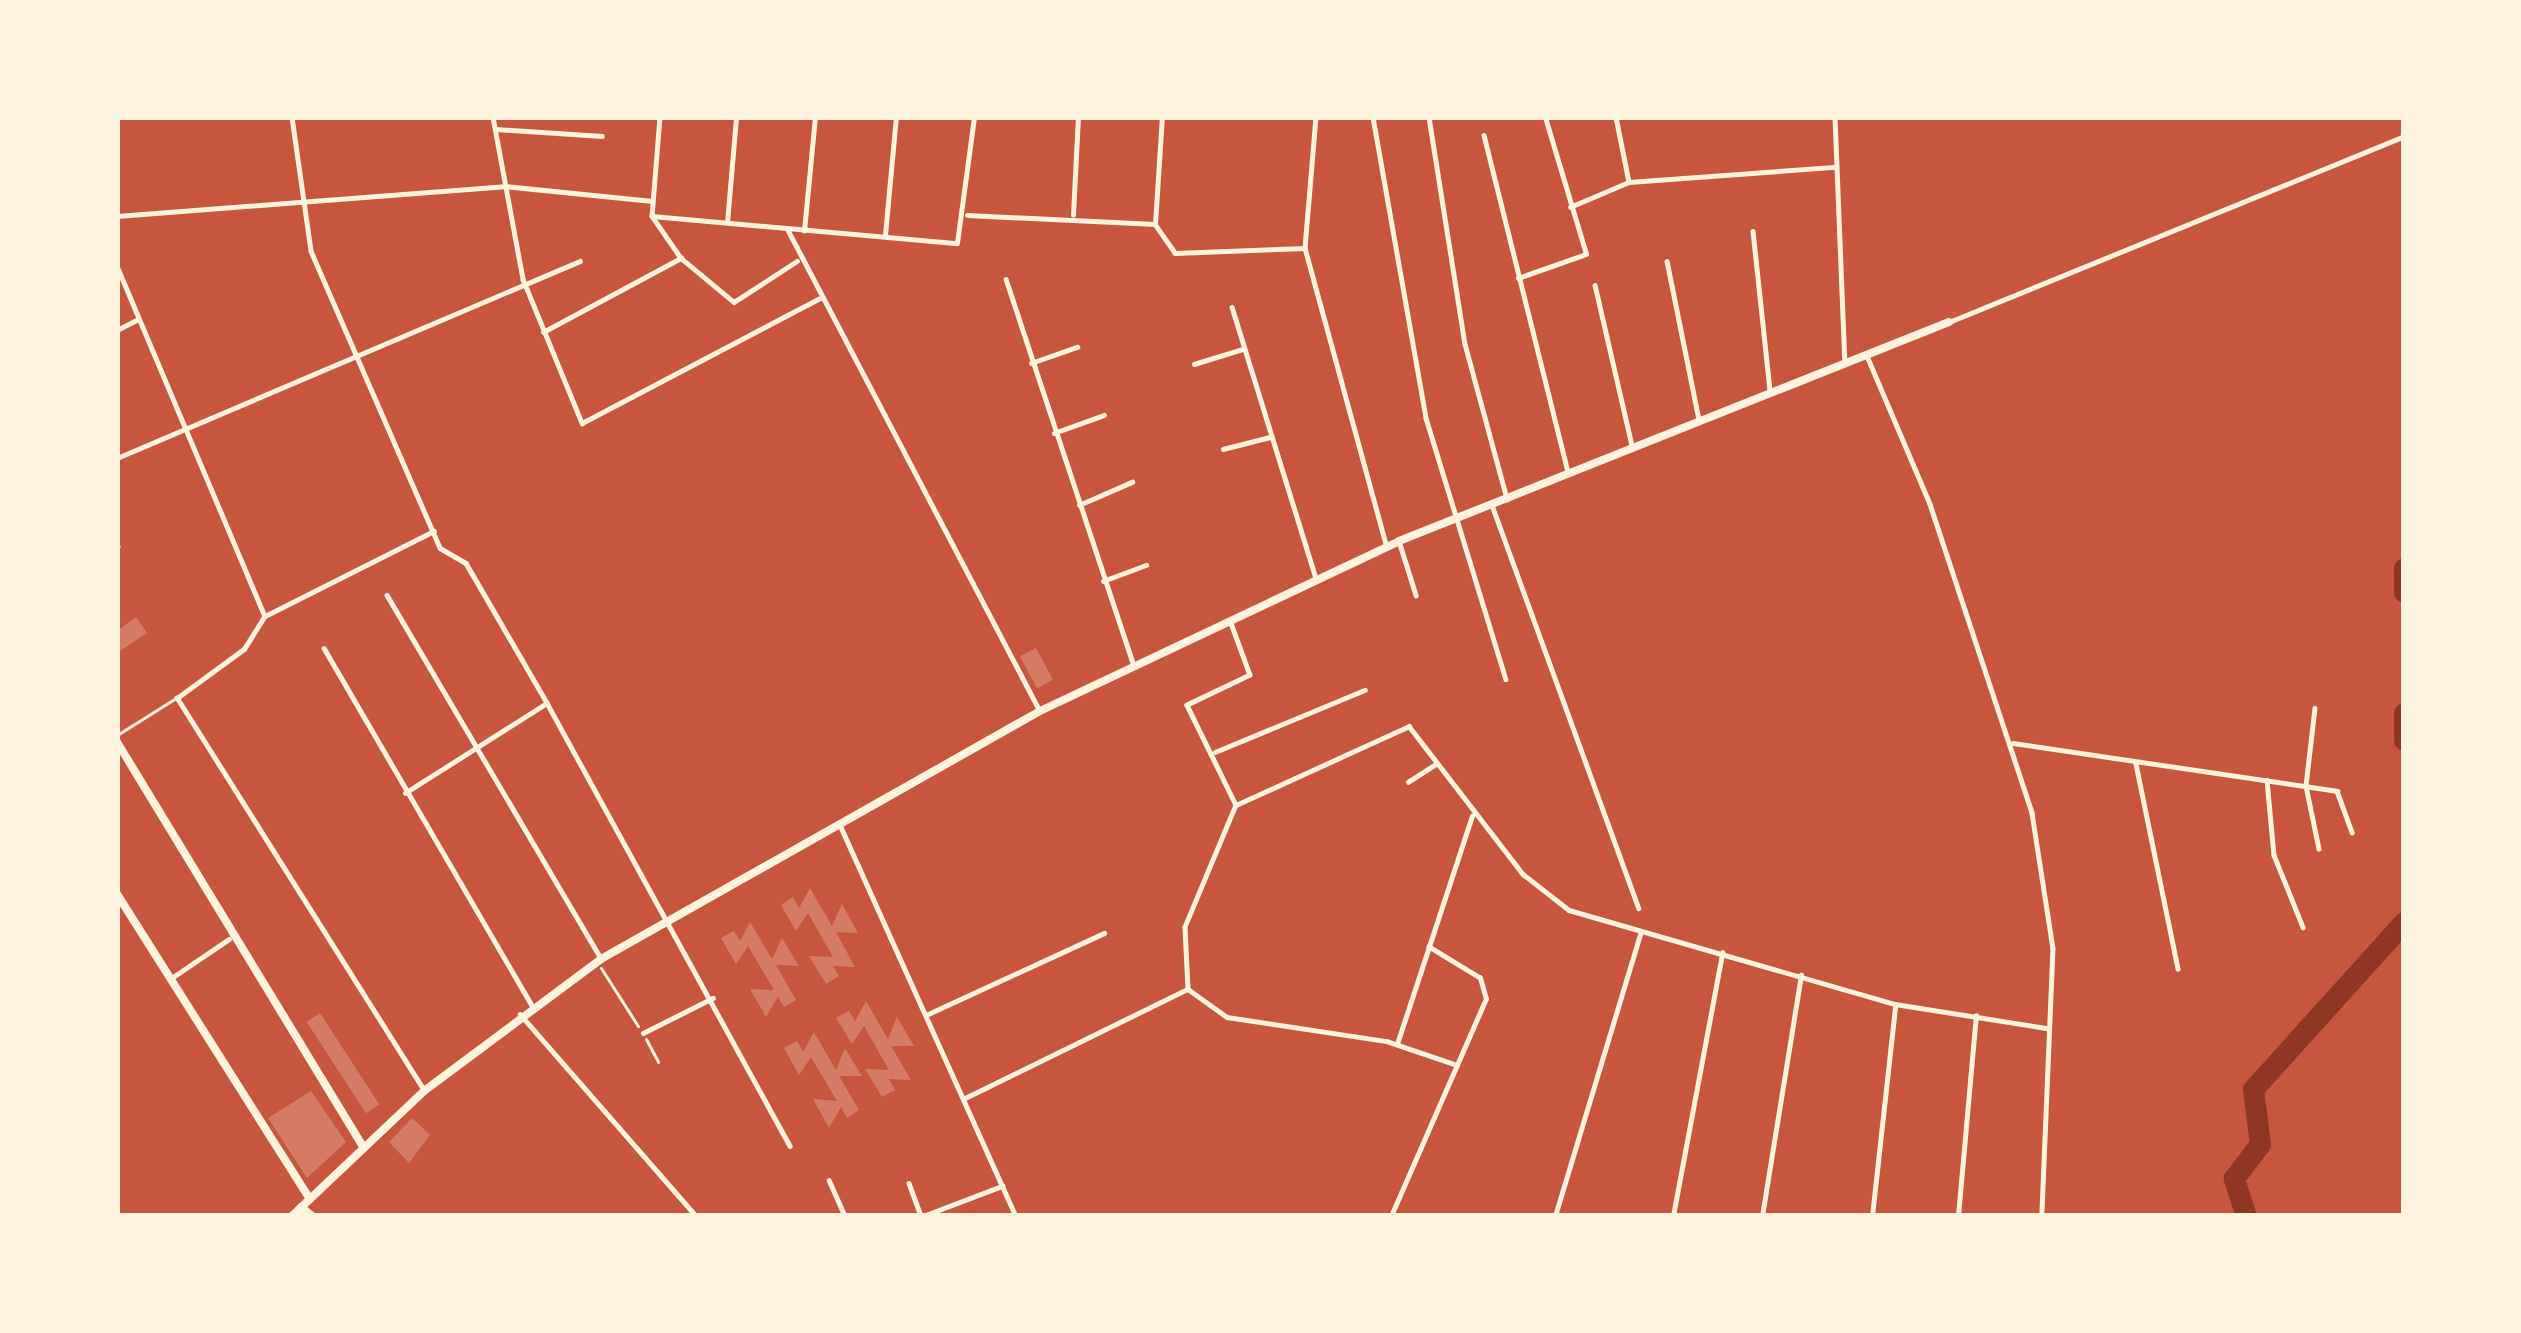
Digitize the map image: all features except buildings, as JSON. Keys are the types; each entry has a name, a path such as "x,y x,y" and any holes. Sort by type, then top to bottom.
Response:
{"main road":[{"path":"292,1216 424,1091 520,1014 599,960 1040,711 1133,662 1399,541 1949,322"},
{"path":"117,738 229,939 364,1148"},
{"path":"117,894 310,1199"},
{"path":"301,1207 312,1216"}],"street":[{"path":"292,117 302,209 352,352 434,531 547,703 670,917 790,1146"},
{"path":"493,117 523,279 582,423 820,298"},
{"path":"660,117 652,216 681,259 734,302 799,260"},
{"path":"727,223 736,117"},
{"path":"804,231 815,117"},
{"path":"885,235 896,117"},
{"path":"652,216 957,243 965,214 974,117"},
{"path":"1073,214 1078,117"},
{"path":"1162,117 1155,224 1175,253 1305,248"},
{"path":"1316,117 1305,248 1387,547"},
{"path":"1372,117 1379,198 1451,520 1506,679"},
{"path":"1429,117 1465,344 1508,500"},
{"path":"1518,278 1586,254 1545,117"},
{"path":"1616,117 1629,182"},
{"path":"1835,117 1846,364"},
{"path":"496,129 602,136"},
{"path":"1484,135 1568,476"},
{"path":"1949,322 2404,136"},
{"path":"1570,207 1629,182 1834,166"},
{"path":"117,215 302,209 504,186 652,201"},
{"path":"965,214 1073,214 1155,224"},
{"path":"788,230 799,260 1040,711"},
{"path":"1753,231 1770,391"},
{"path":"542,332 681,259"},
{"path":"117,458 185,432 352,352 523,279 580,261"},
{"path":"1667,261 1699,419"},
{"path":"117,266 265,616"},
{"path":"1006,279 1133,662"},
{"path":"1595,285 1633,449"},
{"path":"1232,308 1316,578"},
{"path":"117,330 137,320"},
{"path":"1031,363 1077,346"},
{"path":"1194,364 1244,349"},
{"path":"1867,356 2011,742 2049,905 2042,1216"},
{"path":"1054,433 1104,415"},
{"path":"1223,448 1270,437"},
{"path":"1079,505 1132,482"},
{"path":"1492,506 1640,908"},
{"path":"424,1091 177,698 244,649 265,616 434,531"},
{"path":"1399,541 1416,596"},
{"path":"1103,581 1146,565"},
{"path":"387,595 599,960"},
{"path":"1228,618 1250,675 1186,705 1236,805"},
{"path":"324,648 532,1006"},
{"path":"1213,753 1365,690"},
{"path":"405,793 547,703"},
{"path":"2315,708 2306,786 2319,849"},
{"path":"1457,1065 1397,1044 1290,1030 1206,1009 1188,989 1185,927 1236,805 1404,727 1427,751 1472,816 1554,900 1640,933 1895,1004 2048,1028"},
{"path":"2011,742 2341,794 2352,832"},
{"path":"2136,764 2177,969"},
{"path":"1408,782 1434,765"},
{"path":"2267,780 2274,854 2303,927"},
{"path":"1397,1044 1472,816"},
{"path":"838,822 1016,1216"},
{"path":"926,1016 1103,933"},
{"path":"1555,1216 1640,933"},
{"path":"170,979 229,939"},
{"path":"1391,1216 1486,989 1430,947"},
{"path":"1672,1216 1722,953"},
{"path":"1762,1216 1801,975"},
{"path":"963,1099 1188,989"},
{"path":"644,1033 713,998"},
{"path":"1872,1216 1895,1004"},
{"path":"520,1014 696,1216"},
{"path":"1958,1216 1976,1016"},
{"path":"829,1180 844,1216"},
{"path":"909,1183 922,1216 1002,1186"}],"lane":[{"path":"117,738 177,698"}],"path":[{"path":"599,960 658,1062"}],"waterway":[{"path":"2404,568 2404,592"},
{"path":"2404,713 2404,740"},
{"path":"2246,1216 2234,1178 2260,1144 2253,1089 2404,922"}]}
